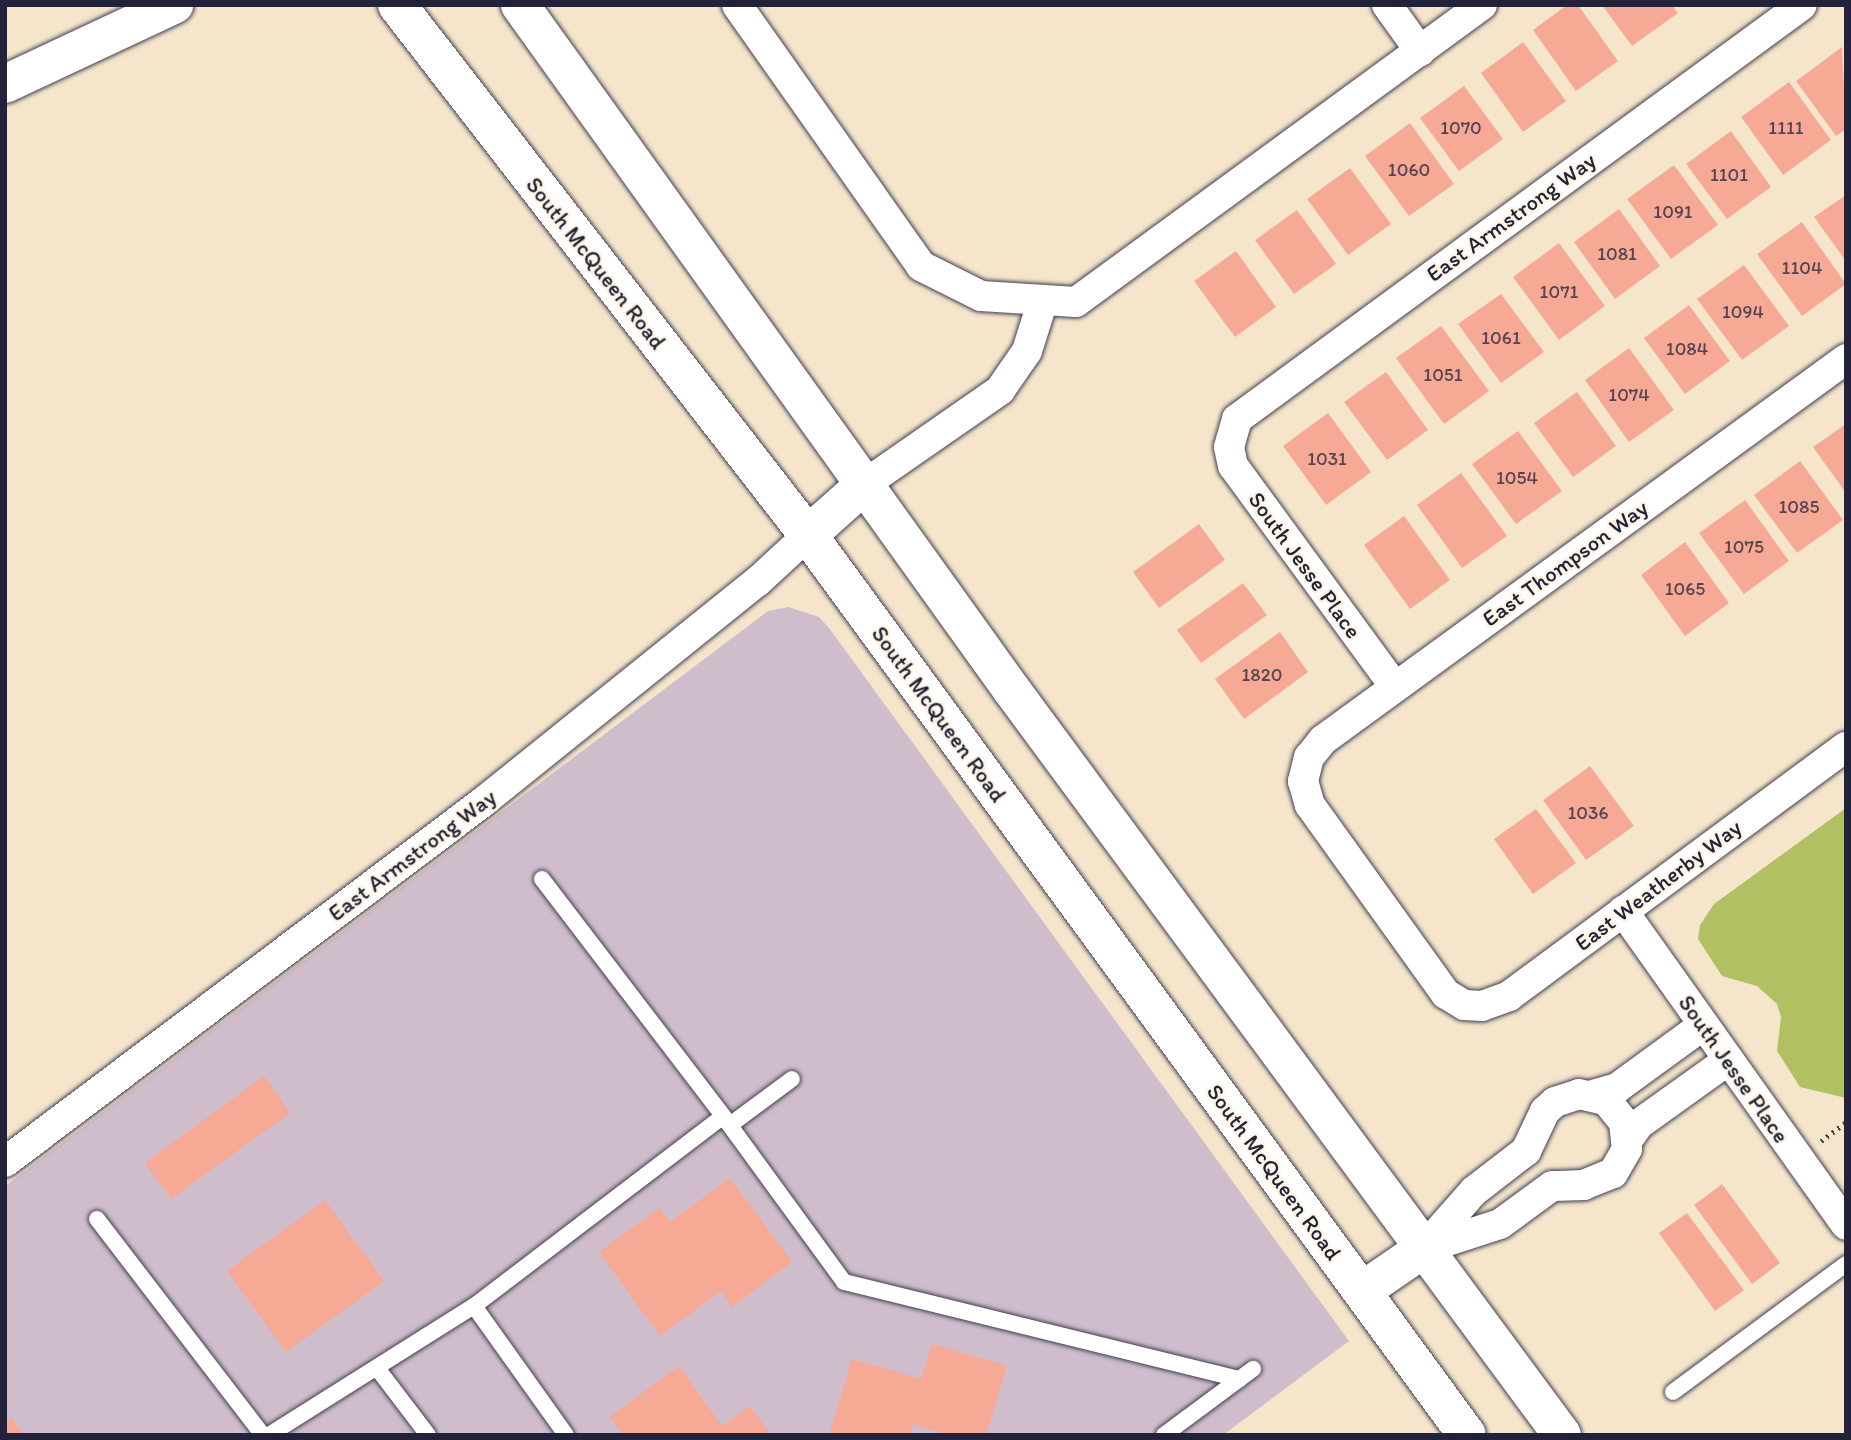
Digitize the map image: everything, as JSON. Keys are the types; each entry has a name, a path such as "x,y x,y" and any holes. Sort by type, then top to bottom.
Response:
{"main road":[{"path":"5,84 174,5"},
{"name":"South McQueen Road","path":"397,5 808,535 1467,1435"},
{"path":"520,5 865,484 1423,1249 1562,1435"},
{"path":"808,535 865,484"},
{"path":"1362,1291 1423,1249"}],"street":[{"path":"737,5 921,266 981,296 1076,302 1482,5"},
{"path":"1387,5 1420,51"},
{"name":"East Armstrong Way","path":"1230,438 1237,419 1254,404 1802,5"},
{"path":"865,484 1000,390 1027,351 1043,300"},
{"name":"East Thompson Way","path":"1464,1005 1439,985 1316,816 1303,781 1314,749 1395,687 1846,359"},
{"name":"South Jesse Place","path":"1230,438 1229,457 1239,476 1395,687"},
{"name":"East Armstrong Way","path":"5,1163 483,802 757,582 808,535"},
{"name":"East Weatherby Way","path":"1464,1005 1482,1006 1509,996 1846,747"},
{"name":"South Jesse Place","path":"1623,911 1727,1061 1841,1207"},
{"path":"1423,1249 1474,1191 1526,1151 1539,1122 1555,1102 1579,1094 1593,1095 1617,1088 1702,1027"},
{"path":"1423,1249 1500,1224 1552,1186 1600,1182 1621,1162 1627,1141 1639,1124 1727,1061"},
{"path":"1593,1095 1617,1110 1627,1141"}],"lane":[{"path":"542,879 726,1121 844,1282 1239,1379"},
{"path":"270,1435 474,1306 726,1121 792,1079"},
{"path":"97,1219 263,1435"},
{"path":"1673,1392 1846,1264"},
{"path":"474,1306 566,1435"},
{"path":"377,1368 428,1435"},
{"path":"1164,1435 1253,1368"}],"shaded area":[{"path":"788,607 819,617 829,628 1349,1341 1223,1435 5,1435 5,1186 768,611"}],"green space":[{"path":"1846,808 1846,1098 1800,1087 1777,1051 1781,1017 1777,1004 1757,986 1722,976 1698,939 1700,925 1714,904"}],"building":[{"path":"1567,5 1578,5 1618,61 1576,91 1533,30"},
{"path":"1602,5 1672,5 1678,13 1632,46"},
{"path":"1523,42 1566,101 1523,132 1481,73"},
{"path":"1842,47 1846,129 1836,136 1796,81"},
{"path":"1789,82 1831,140 1783,175 1741,117"},
{"path":"1464,86 1503,139 1459,171 1420,118"},
{"path":"1410,123 1454,184 1409,216 1365,156"},
{"path":"1731,131 1771,187 1727,219 1686,164"},
{"path":"1674,165 1718,225 1671,259 1627,199"},
{"path":"1350,168 1391,224 1348,255 1307,199"},
{"path":"1846,195 1846,261 1814,217"},
{"path":"1619,209 1660,266 1615,299 1574,242"},
{"path":"1297,210 1336,264 1294,294 1255,240"},
{"path":"1802,222 1846,284 1802,316 1757,254"},
{"path":"1559,243 1605,306 1559,340 1513,277"},
{"path":"1236,251 1276,307 1235,337 1194,281"},
{"path":"1744,265 1789,326 1742,360 1697,299"},
{"path":"1501,294 1544,352 1501,383 1458,324"},
{"path":"1689,305 1730,361 1685,394 1644,338"},
{"path":"1441,326 1489,391 1444,424 1396,358"},
{"path":"1629,348 1674,410 1629,442 1585,380"},
{"path":"1386,372 1428,430 1387,460 1344,402"},
{"path":"1577,392 1616,446 1573,477 1534,423"},
{"path":"1328,413 1371,472 1326,505 1283,446"},
{"path":"1846,424 1846,493 1813,447"},
{"path":"1518,431 1562,491 1516,524 1472,464"},
{"path":"1800,461 1843,520 1797,553 1754,495"},
{"path":"1461,473 1507,536 1462,568 1417,505"},
{"path":"1745,500 1789,561 1744,594 1699,533"},
{"path":"1404,516 1450,580 1410,609 1364,545"},
{"path":"1199,524 1225,560 1159,608 1133,572"},
{"path":"1685,542 1729,603 1685,636 1641,575"},
{"path":"1243,583 1267,615 1201,663 1177,630"},
{"path":"1280,632 1308,672 1244,719 1215,679"},
{"path":"1590,766 1634,826 1586,860 1543,800"},
{"path":"1536,809 1576,863 1533,894 1494,839"},
{"path":"264,1076 290,1113 171,1199 145,1163"},
{"path":"730,1178 792,1262 732,1307 721,1291 660,1336 599,1252 659,1208 670,1222"},
{"path":"1722,1184 1780,1263 1752,1284 1694,1205"},
{"path":"325,1200 384,1281 286,1352 227,1271"},
{"path":"1687,1213 1744,1290 1715,1311 1659,1233"},
{"path":"932,1344 1007,1366 986,1435 948,1435 913,1424 910,1435 829,1435 852,1359 921,1379"},
{"path":"679,1366 722,1426 750,1406 771,1435 623,1435 610,1417"},
{"path":"11,1418 24,1435 5,1435 5,1422"}]}
